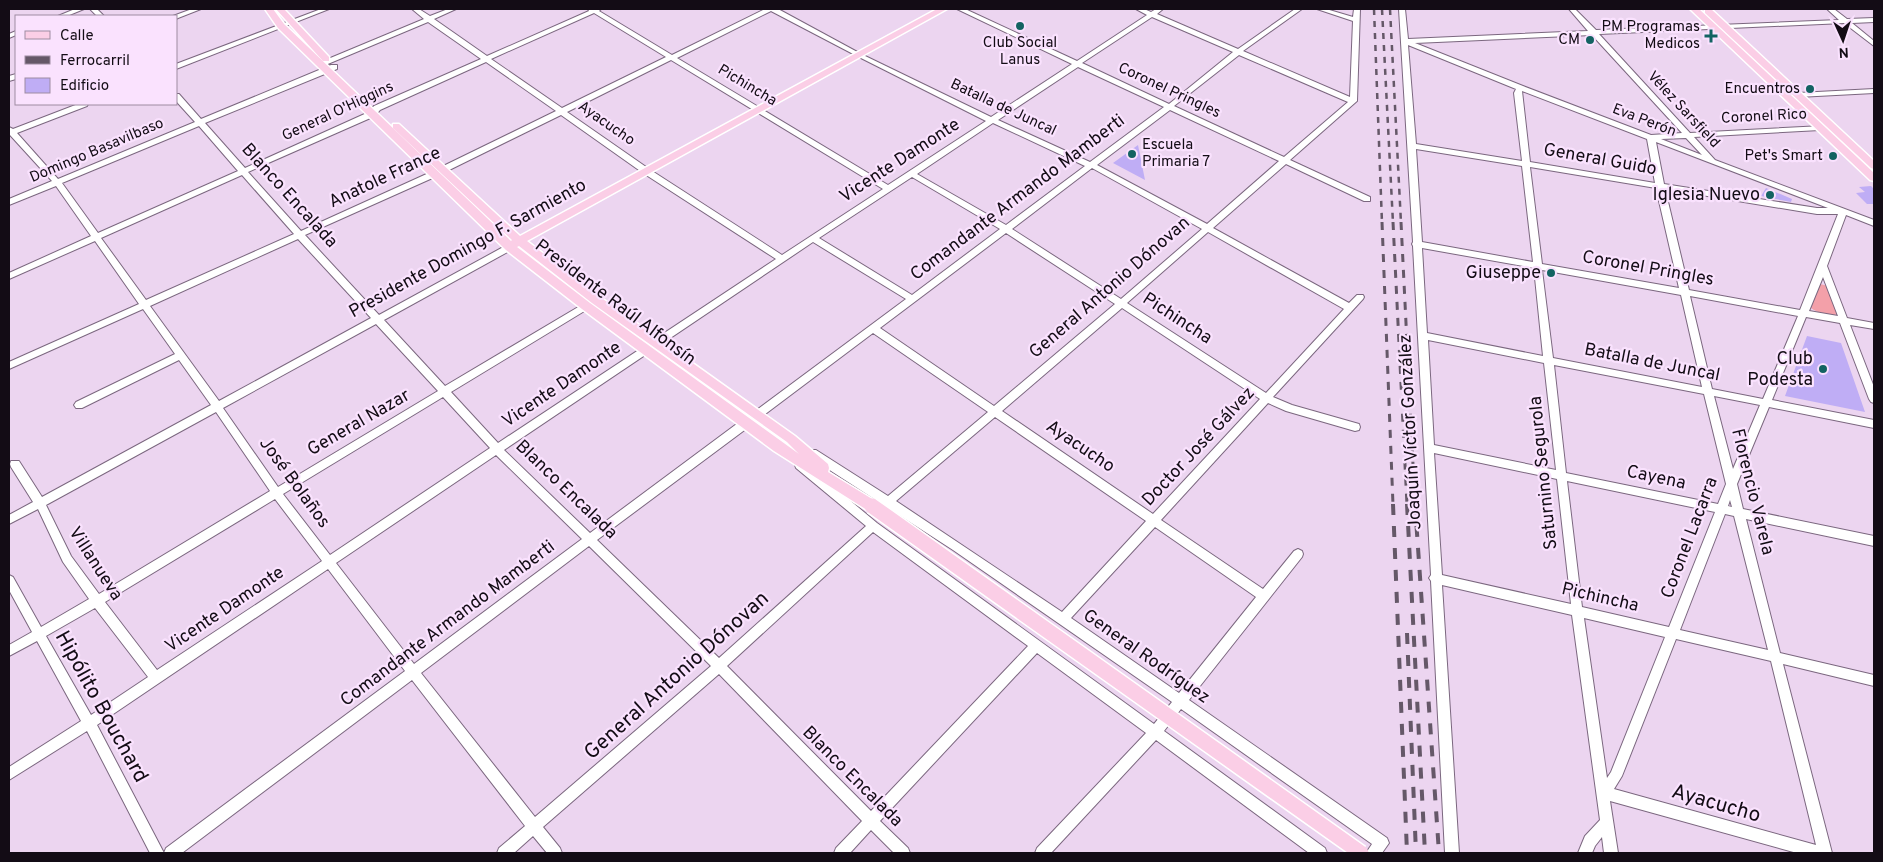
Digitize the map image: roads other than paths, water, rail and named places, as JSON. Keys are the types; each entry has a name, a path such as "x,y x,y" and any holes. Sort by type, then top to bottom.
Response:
{"main road":[{"name":"Presidente Raúl Alfonsín","path":"269,9 281,26 327,65 514,244 651,346 791,439 849,491"},
{"name":"Presidente Raúl Alfonsín","path":"280,9 327,65"},
{"name":"Presidente Domingo F. Sarmiento","path":"514,244 943,9"},
{"path":"1694,9 1874,178"},
{"path":"1706,9 1874,166"},
{"name":"Presidente Raúl Alfonsín","path":"651,346 746,424 778,447 872,506 1361,853"}],"street":[{"path":"64,15 81,9"},
{"path":"178,16 198,9"},
{"path":"178,66 326,9"},
{"name":"Ayacucho","path":"415,9 646,171 783,260"},
{"name":"Domingo Basavilbaso","path":"9,202 200,122 453,9"},
{"name":"Pichincha","path":"594,9 669,58 890,189"},
{"name":"General O'Higgins","path":"9,276 243,171 594,9"},
{"name":"Batalla de Juncal","path":"772,9 994,121 1089,165 1100,168 1350,308"},
{"name":"Anatole France","path":"9,366 438,172 772,9"},
{"name":"Coronel Pringles","path":"960,9 1367,199"},
{"path":"1139,9 1352,101 1357,9"},
{"name":"Vicente Damonte","path":"9,774 89,723 651,346 994,121 1160,9"},
{"name":"Comandante Armando Mamberti","path":"757,415 1169,107 1239,52 1299,9"},
{"path":"1320,9 1356,20"},
{"name":"Joaquín Víctor González","path":"1402,9 1412,146 1416,244 1423,336 1435,578 1452,853"},
{"name":"Vélez Sarsfield","path":"1572,9 1714,163"},
{"path":"1830,9 1874,44"},
{"path":"1405,41 1874,20"},
{"name":"Eva Perón","path":"1405,41 1520,88 1874,223"},
{"name":"Saturnino Segurola","path":"1520,88 1518,93 1560,475 1611,853"},
{"path":"1798,95 1874,91"},
{"name":"Blanco Encalada","path":"178,98 300,235 498,450 719,666 903,853"},
{"name":"General Antonio Dónovan","path":"889,501 1121,304 1352,101"},
{"path":"10,131 81,105"},
{"name":"Coronel Rico","path":"1651,138 1820,128"},
{"name":"José Bolaños","path":"10,131 57,182 276,492 413,672 555,853"},
{"name":"Florencio Varela","path":"1651,138 1660,186 1708,390 1825,853"},
{"name":"General Guido","path":"1412,146 1817,211 1843,211"},
{"name":"Pichincha","path":"912,174 1005,228 1268,399 1289,408 1355,427"},
{"name":"Coronel Lacarra","path":"1603,793 1616,776 1732,483 1823,266 1843,211"},
{"path":"814,239 912,299"},
{"name":"Presidente Domingo F. Sarmiento","path":"9,520 514,244"},
{"name":"Coronel Pringles","path":"1416,244 1874,326"},
{"path":"1823,266 1874,399"},
{"name":"Doctor José Gálvez","path":"1062,620 1268,399 1360,297"},
{"name":"General Nazar","path":"9,651 97,601 591,303"},
{"name":"Ayacucho","path":"873,328 1265,597"},
{"name":"Batalla de Juncal","path":"1423,336 1708,390 1874,424"},
{"path":"78,405 180,355"},
{"name":"Comandante Armando Mamberti","path":"171,853 746,424"},
{"name":"Presidente Raúl Alfonsín","path":"791,439 889,501"},
{"name":"Presidente Raúl Alfonsín","path":"778,447 874,526"},
{"name":"Cayena","path":"1429,448 1874,541"},
{"name":"Villanueva","path":"15,464 40,503 67,558 155,677"},
{"name":"General Rodríguez","path":"889,501 1180,701 1377,848"},
{"path":"874,526 1320,853"},
{"name":"General Antonio Dónovan","path":"504,853 719,666 874,526"},
{"path":"1042,853 1156,731 1298,554"},
{"name":"Pichincha","path":"1435,578 1874,680"},
{"name":"Hipólito Bouchard","path":"9,580 89,723 157,853"},
{"path":"841,853 1036,646"},
{"name":"Ayacucho","path":"1603,793 1820,853"},
{"path":"1585,853 1590,840 1607,822"}],"railway":[{"path":"1374,9 1382,223"},
{"path":"1382,9 1393,223"},
{"path":"1390,9 1401,223"},
{"path":"1382,222 1393,505"},
{"path":"1393,222 1407,505"},
{"path":"1401,222 1415,505"},
{"path":"1393,504 1407,853"},
{"path":"1407,504 1425,853"},
{"path":"1415,504 1439,853"},
{"path":"1407,633 1416,853"}],"place":[{"name":"Club Social Lanus","path":"1020,26"},
{"name":"PM Programas Medicos","path":"1711,36"},
{"name":"CM","path":"1590,40"},
{"name":"Encuentros","path":"1810,89"},
{"name":"Escuela Primaria 7","path":"1132,154"},
{"name":"Pet's Smart","path":"1833,156"},
{"name":"Iglesia Nuevo","path":"1770,195"},
{"name":"Giuseppe","path":"1551,273"},
{"name":"Club Podesta","path":"1823,369"}]}
